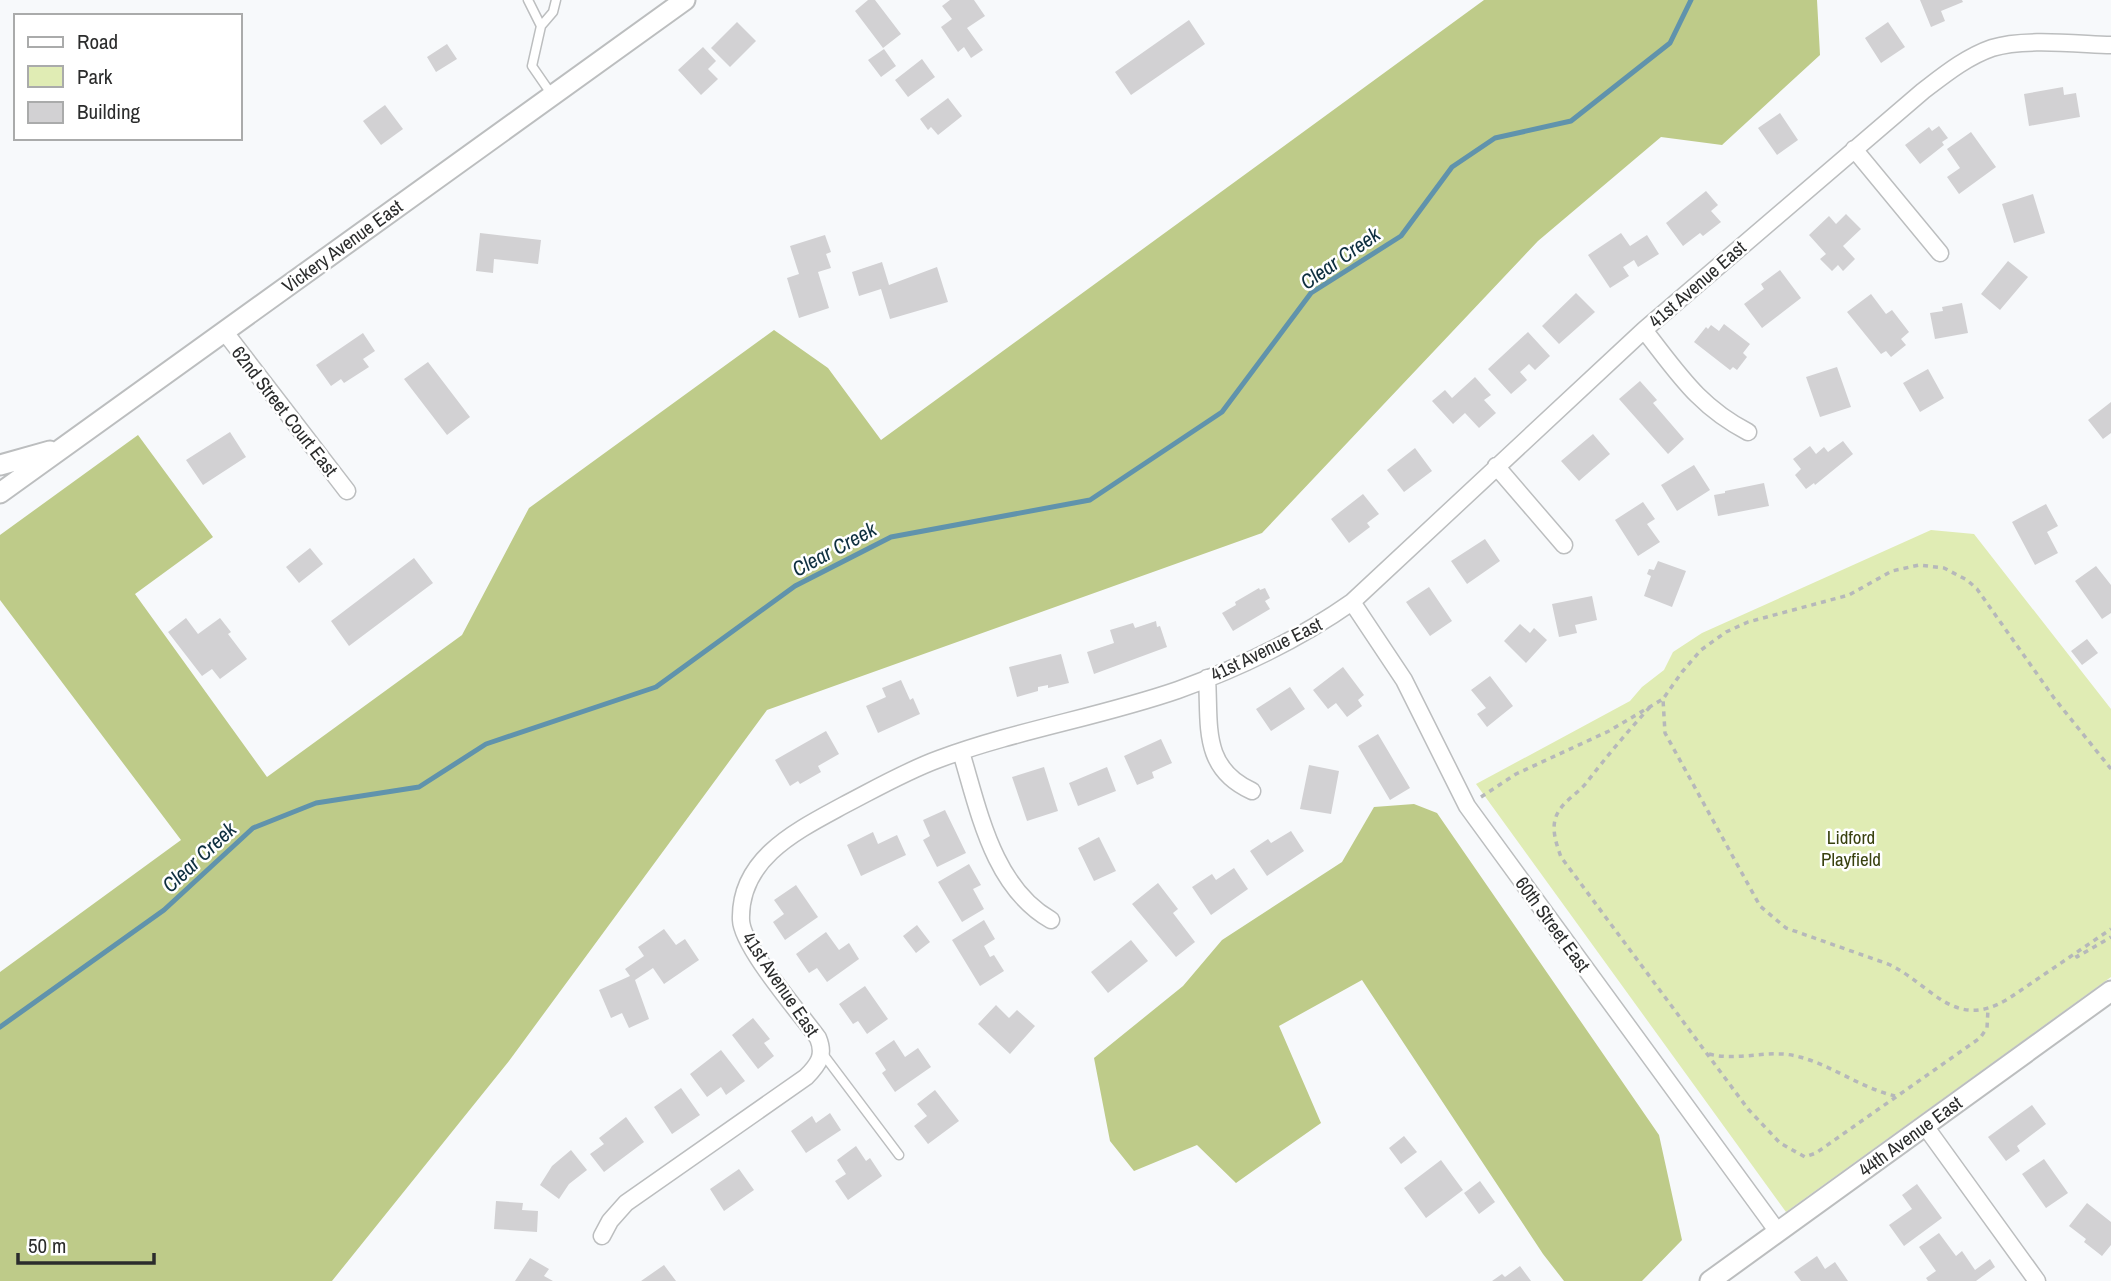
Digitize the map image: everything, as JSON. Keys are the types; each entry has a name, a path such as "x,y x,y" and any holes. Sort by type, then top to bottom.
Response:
{"street":[{"name":"Vickery Avenue East","path":"0,493 685,0"},
{"name":"41st Avenue East","path":"602,1236 610,1221 626,1203 806,1077 820,1062 822,1054 818,1038 742,931 741,909 748,883 768,853 812,822 913,770 961,752 1150,699 1207,678 1290,641 1352,602 1644,330 1854,149 1960,64 1990,49 2005,45 2111,45"},
{"path":"1854,149 1940,253"},
{"path":"1644,330 1698,397 1748,432"},
{"name":"62nd Street Court East","path":"224,331 346,491"},
{"path":"0,465 41,454 81,436"},
{"path":"1496,466 1564,545"},
{"name":"60th Street East","path":"1352,602 1404,680 1467,806 1778,1232"},
{"path":"1207,678 1211,749 1216,762 1238,785 1252,791"},
{"path":"961,752 986,834 1001,865 1031,907 1051,920"},
{"name":"44th Avenue East","path":"1722,1278 1778,1232 2111,991"},
{"path":"1925,1126 2037,1281"}],"lane":[{"path":"528,0 541,26"},
{"path":"552,95 531,66 541,26 553,12 556,0"},
{"path":"822,1054 900,1155"}],"path":[{"path":"1467,806 1516,774 1609,731 1663,699 1701,650 1727,632 1748,622 1849,595 1892,571 1919,565 1944,568 1977,589 2054,698 2111,769"},
{"path":"1663,699 1665,733 1760,906 1786,928 1901,970 1940,1000 1978,1011 2008,999 2111,929"},
{"path":"1650,707 1586,783 1562,806 1555,820 1555,841 1561,858 1707,1054 1748,1109 1780,1143 1805,1157 1816,1153 1980,1038 1987,1028 1988,1009"},
{"path":"2076,955 2077,957 2111,937"},
{"path":"1707,1054 1720,1057 1779,1052 1801,1057 1881,1093 1896,1097"}],"green space":[{"path":"1484,0 1817,0 1820,55 1722,145 1661,137 1538,241 1262,533 767,710 509,1061 332,1281 0,1281 0,972 181,840 0,600 0,535 138,435 213,537 135,594 267,777 462,635 529,508 774,330 828,368 881,440"},
{"name":"Lidford Playfield","path":"1931,530 1974,534 2111,709 2111,977 1786,1212 1476,784 1630,701 1642,687 1664,670 1673,652 1702,633"},
{"path":"1414,804 1437,813 1659,1135 1682,1240 1642,1281 1564,1281 1543,1254 1362,980 1279,1026 1321,1123 1236,1183 1197,1145 1134,1171 1110,1141 1094,1058 1183,986 1222,940 1342,862 1374,807"}],"building":[{"path":"868,0 875,0 901,34 883,48 855,11"},
{"path":"950,0 974,0 985,16 967,28 983,50 971,58 964,47 958,52 941,27 952,19 942,6"},
{"path":"1920,0 1963,2 1941,11 1945,21 1931,27"},
{"path":"1189,20 1205,44 1131,95 1115,72"},
{"path":"737,22 756,41 730,67 711,48"},
{"path":"1888,22 1905,47 1881,63 1865,38"},
{"path":"447,44 457,59 436,72 427,57"},
{"path":"703,47 716,61 708,69 718,79 701,95 678,70"},
{"path":"884,49 896,66 881,77 868,60"},
{"path":"922,59 935,77 908,97 895,80"},
{"path":"2063,87 2064,95 2076,93 2080,117 2029,126 2024,94"},
{"path":"948,98 962,116 938,135 931,127 928,130 920,119"},
{"path":"385,105 403,129 381,145 363,121"},
{"path":"1780,113 1798,140 1777,155 1758,128"},
{"path":"1939,126 1948,138 1942,142 1944,145 1920,164 1905,145 1929,127 1932,131"},
{"path":"1971,132 1996,167 1959,194 1947,177 1960,168 1947,149"},
{"path":"1706,191 1718,205 1711,211 1721,222 1703,236 1700,233 1683,246 1666,223"},
{"path":"2033,194 2045,233 2014,243 2002,204"},
{"path":"1846,214 1861,229 1843,246 1855,259 1843,271 1838,265 1832,271 1820,259 1826,254 1809,235 1829,216 1836,224"},
{"path":"480,233 541,240 538,264 494,259 493,273 476,271"},
{"path":"1621,233 1630,246 1647,235 1659,254 1638,267 1634,260 1623,267 1629,276 1610,288 1588,255"},
{"path":"825,235 831,252 826,254 831,268 818,272 829,308 799,318 787,278 799,274 790,246"},
{"path":"2008,261 2028,277 2000,310 1981,294"},
{"path":"882,262 889,285 937,267 948,302 890,319 881,289 859,296 852,272"},
{"path":"1780,270 1801,298 1762,328 1744,304 1764,289 1761,284"},
{"path":"1576,293 1595,312 1559,344 1542,326"},
{"path":"1871,294 1886,314 1892,310 1909,332 1901,339 1906,345 1891,357 1886,351 1881,354 1847,312"},
{"path":"1962,303 1968,333 1935,339 1930,313 1943,311 1942,307"},
{"path":"1724,324 1750,344 1743,353 1747,357 1737,370 1733,367 1730,370 1694,342 1706,327 1708,329 1711,325 1719,331"},
{"path":"1528,332 1550,356 1535,370 1529,364 1520,372 1527,380 1511,394 1488,369"},
{"path":"363,333 375,351 363,359 369,367 344,383 341,379 331,386 316,365"},
{"path":"428,362 470,417 447,435 404,379"},
{"path":"1837,367 1851,407 1820,417 1806,377"},
{"path":"1928,369 1944,398 1920,412 1903,383"},
{"path":"1475,377 1491,395 1484,400 1496,413 1479,428 1465,413 1453,424 1432,401 1445,390 1452,398"},
{"path":"1640,381 1657,400 1653,403 1684,439 1668,454 1619,399"},
{"path":"2111,402 2111,433 2103,439 2088,420"},
{"path":"230,432 246,457 203,485 186,460"},
{"path":"1593,434 1610,454 1579,481 1561,461"},
{"path":"1843,441 1853,454 1815,485 1814,483 1806,489 1795,475 1801,469 1793,459 1810,446 1816,454 1824,447 1828,452"},
{"path":"1415,448 1432,471 1404,492 1387,470"},
{"path":"1694,465 1710,490 1677,511 1661,485"},
{"path":"1764,483 1769,506 1718,516 1714,495"},
{"path":"1363,494 1379,514 1367,523 1370,527 1349,543 1331,519"},
{"path":"1643,502 1655,519 1647,524 1660,542 1638,556 1615,520"},
{"path":"2046,504 2058,526 2047,532 2058,553 2035,565 2012,522"},
{"path":"1485,539 1500,561 1467,584 1451,561"},
{"path":"310,548 323,564 299,583 286,567"},
{"path":"414,558 433,583 349,646 331,621"},
{"path":"1658,561 1686,571 1672,607 1644,596 1651,576 1647,574 1649,569 1654,570"},
{"path":"2096,566 2111,585 2111,613 2102,619 2075,581"},
{"path":"1429,587 1452,621 1430,636 1406,602"},
{"path":"1259,588 1265,588 1270,598 1265,601 1270,609 1233,631 1222,613"},
{"path":"1592,596 1597,620 1575,625 1577,633 1559,637 1552,604"},
{"path":"186,618 198,634 220,618 231,632 228,634 247,659 220,679 212,669 202,676 168,632"},
{"path":"1156,621 1167,647 1094,674 1087,652 1114,643 1110,630 1133,623 1135,628"},
{"path":"1520,624 1530,633 1534,628 1547,640 1526,663 1504,641"},
{"path":"2087,639 2098,653 2082,665 2071,651"},
{"path":"1061,654 1069,683 1048,688 1048,685 1038,687 1038,691 1017,697 1009,667"},
{"path":"1343,667 1364,695 1358,700 1362,706 1347,717 1336,703 1328,709 1313,690"},
{"path":"1490,676 1513,706 1487,727 1477,714 1486,708 1471,690"},
{"path":"901,680 920,714 878,733 866,706 886,697 882,688"},
{"path":"1290,687 1305,709 1271,731 1256,709"},
{"path":"826,731 839,754 818,766 821,772 800,784 798,781 790,786 775,760"},
{"path":"1378,734 1410,788 1390,800 1358,746"},
{"path":"1161,739 1172,763 1152,772 1154,778 1137,785 1124,756"},
{"path":"1309,765 1339,771 1331,814 1300,809"},
{"path":"1044,767 1058,811 1027,821 1012,777"},
{"path":"1107,767 1116,791 1078,806 1069,783"},
{"path":"945,810 966,853 937,867 923,840 930,836 923,820"},
{"path":"1291,831 1304,851 1267,876 1250,851 1268,839 1271,843"},
{"path":"873,832 878,844 897,835 906,855 861,876 847,845"},
{"path":"1099,837 1116,871 1094,881 1078,848"},
{"path":"969,864 981,885 973,889 984,909 962,922 938,882"},
{"path":"1234,868 1248,889 1211,915 1192,887 1212,874 1216,880"},
{"path":"1158,883 1178,909 1173,913 1195,942 1176,957 1132,904"},
{"path":"796,885 818,917 785,940 773,922 784,914 774,900"},
{"path":"984,920 995,939 984,946 990,957 994,955 1004,971 980,986 952,940"},
{"path":"917,925 930,942 916,953 903,936"},
{"path":"664,929 676,945 685,939 699,960 664,984 653,968 635,980 649,1019 629,1028 622,1013 611,1018 599,990 630,976 625,969 644,956 638,947"},
{"path":"826,932 839,950 849,943 859,959 827,982 817,968 809,973 796,954"},
{"path":"1131,940 1148,961 1108,993 1091,972"},
{"path":"865,986 888,1019 867,1034 858,1021 853,1024 839,1004"},
{"path":"996,1005 1009,1018 1017,1010 1035,1026 1010,1054 978,1024"},
{"path":"753,1018 770,1039 764,1043 774,1056 758,1069 732,1035"},
{"path":"894,1040 905,1057 918,1048 931,1067 895,1092 882,1073 886,1070 875,1053"},
{"path":"721,1050 745,1081 726,1095 721,1087 707,1097 690,1074"},
{"path":"681,1088 700,1115 672,1134 654,1107"},
{"path":"935,1090 959,1121 928,1144 914,1126 927,1116 917,1104"},
{"path":"2032,1105 2046,1124 2017,1146 2020,1151 2006,1161 1988,1137"},
{"path":"830,1113 841,1130 806,1153 791,1131 812,1116 816,1123"},
{"path":"626,1117 644,1142 604,1172 590,1154 604,1144 599,1138"},
{"path":"1404,1136 1417,1152 1401,1164 1389,1148"},
{"path":"856,1146 866,1161 870,1158 882,1176 848,1200 835,1181 846,1174 837,1160"},
{"path":"571,1150 587,1170 569,1184 559,1199 540,1185 552,1166"},
{"path":"2044,1159 2068,1193 2046,1208 2022,1174"},
{"path":"1441,1160 1463,1190 1426,1218 1404,1188"},
{"path":"739,1169 754,1190 724,1211 710,1189"},
{"path":"1480,1181 1495,1202 1479,1214 1464,1193"},
{"path":"1917,1184 1942,1218 1904,1246 1889,1225 1912,1209 1902,1195"},
{"path":"496,1201 523,1203 522,1210 538,1211 537,1232 494,1229"},
{"path":"2087,1203 2111,1222 2111,1245 2102,1256 2069,1226"},
{"path":"1939,1233 1956,1256 1962,1251 1975,1270 1990,1259 1995,1267 1976,1281 1928,1281 1926,1278 1936,1271 1919,1247"},
{"path":"1817,1256 1825,1269 1835,1262 1848,1281 1801,1281 1794,1272"},
{"path":"530,1258 549,1269 544,1276 553,1281 515,1281"},
{"path":"664,1265 676,1281 641,1281"},
{"path":"1520,1266 1531,1281 1492,1281 1502,1274 1505,1277"}],"waterway":[{"name":"Clear Creek","path":"0,1027 164,910 253,828 316,803 419,787 486,744 656,687 795,586 891,537 1090,500 1222,412 1311,293 1401,236 1452,167 1495,138 1571,121 1670,43 1691,0"}]}
